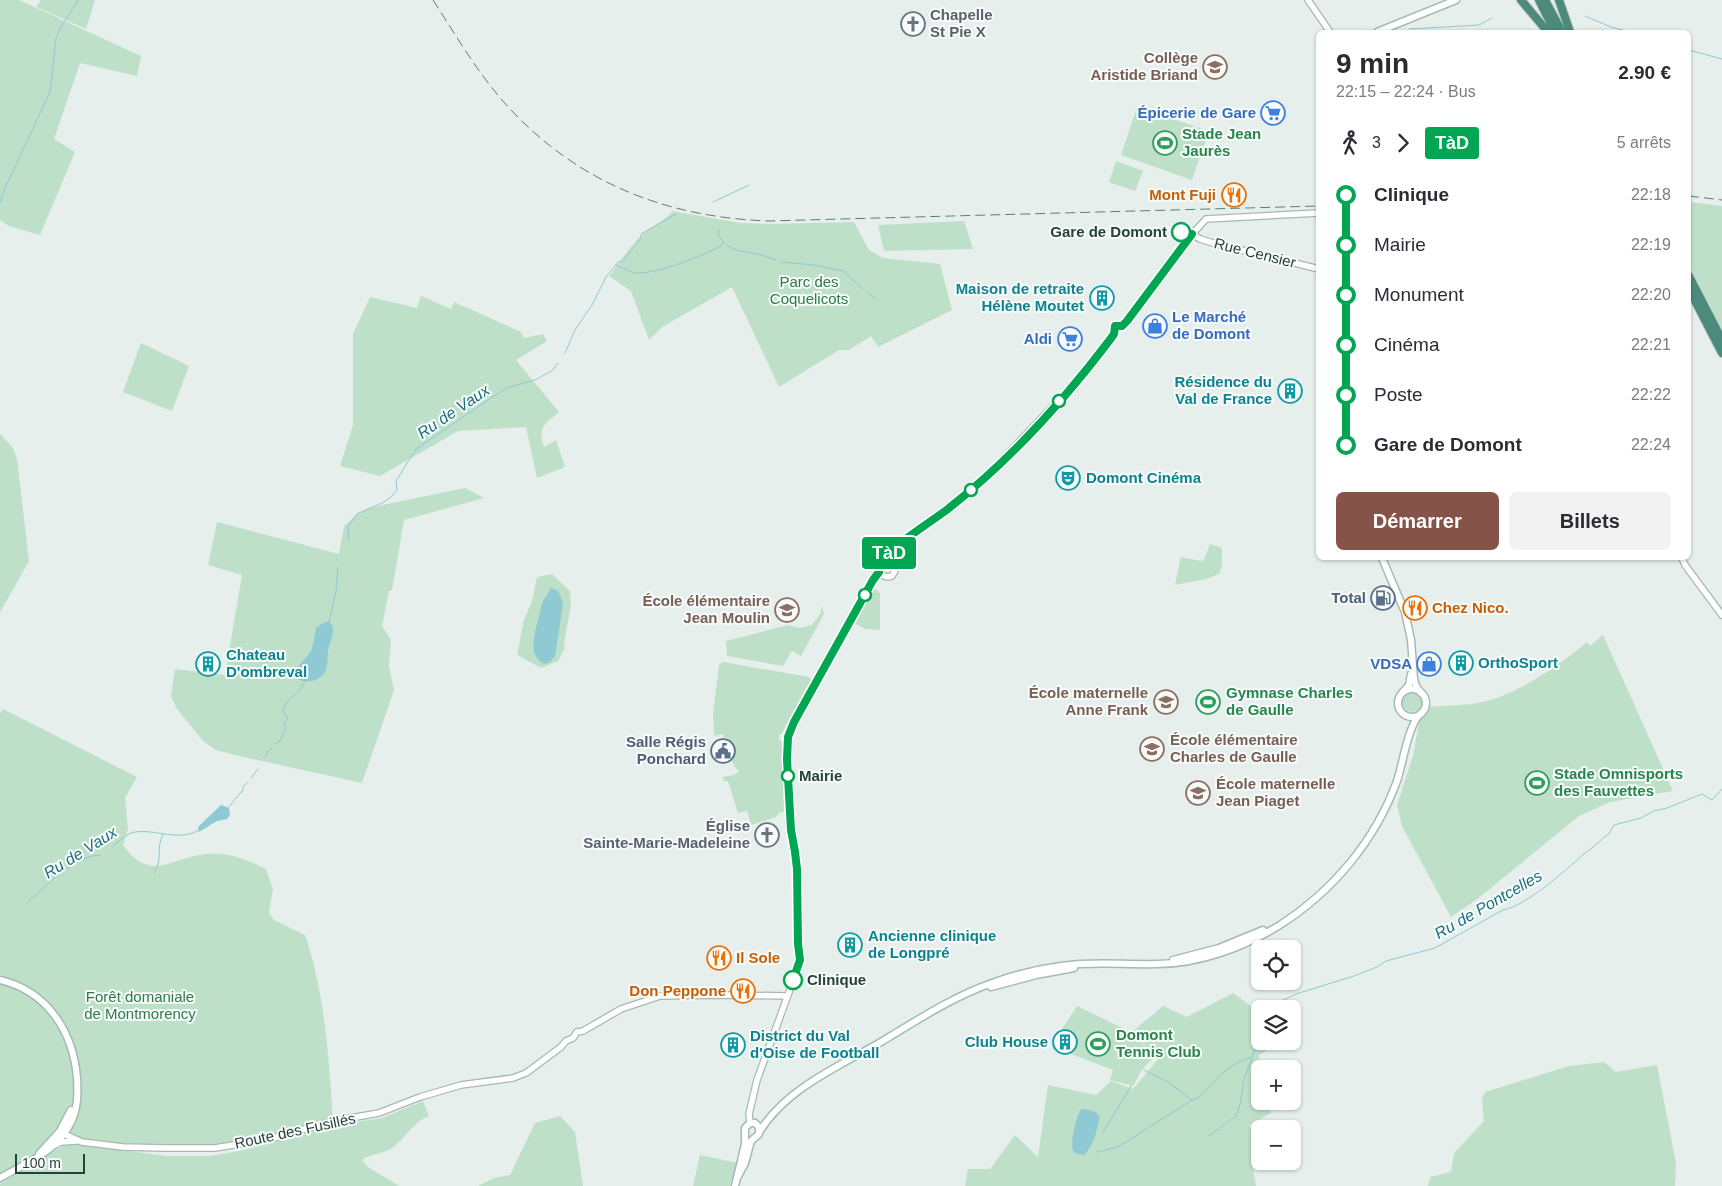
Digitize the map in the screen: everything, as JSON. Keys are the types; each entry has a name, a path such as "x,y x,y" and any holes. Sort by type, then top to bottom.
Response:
{"highway":[{"path":"1521,0 1546,30"},
{"path":"1538,0 1554,30"},
{"path":"1546,0 1561,30"},
{"path":"1559,0 1569,30"},
{"path":"1691,280 1722,340"},
{"path":"1691,293 1722,352"}],"main road":[{"path":"1382,30 1456,0"},
{"path":"745,1134 749,1138 755,1129 767,1122 781,1106 804,1088 926,1015 961,997 1036,975 1102,964 1171,964 1189,961 1214,954 1258,937 1316,898 1356,856 1369,837 1390,798 1401,768 1409,736 1416,718 1426,703 1414,679 1411,640 1405,612 1383,560"},
{"path":"1392,580 1404,620 1410,660 1411,681 1400,696 1398,705 1408,720 1409,736"},
{"path":"1403,692 1414,689 1421,693"},
{"path":"1405,715 1420,714"},
{"path":"0,980 20,986 48,1007 64,1029 74,1054 78,1087 68,1118 55,1145 37,1159 0,1178"},
{"path":"735,1186 745,1144 745,1128 755,1129"},
{"path":"738,1176 745,1163 755,1129"},
{"path":"9,1173 41,1152 62,1133"}],"street":[{"path":"1308,0 1329,30"},
{"path":"755,1129 749,1114 757,1080 800,960 796,866 788,789 787,744 790,731 879,572 879,565 882,560 894,548 976,486 1064,396 1114,334 1115,326 1125,324 1201,224 1211,218 1316,213"},
{"name":"Rue Censier","path":"1192,234 1200,240 1316,268"},
{"path":"879,572 884,576 892,576 896,569 894,562 896,552 906,540"},
{"path":"882,560 888,559 894,562"},
{"path":"1683,560 1722,615"},
{"name":"Route des Fusillés","path":"62,1133 82,1142 123,1147 215,1148 270,1139 333,1120 379,1113 461,1084 513,1078 526,1073 578,1032 604,1017 642,1001 660,996 788,996"},
{"path":"62,1133 71,1141"},
{"path":"55,1145 61,1142 82,1142"}],"green space":[{"path":"0,0 19,0 141,56 137,76 80,63 54,139 75,152 40,235 9,226 0,220"},
{"path":"41,0 95,0 86,29 36,7"},
{"name":"Stade Jean Jaurès","path":"1137,107 1209,131 1192,180 1121,155"},
{"path":"1116,161 1143,171 1135,191 1109,182"},
{"path":"1691,202 1722,206 1722,329 1691,270"},
{"name":"Parc des Coquelicots","path":"672,211 740,223 854,222 869,250 883,258 940,264 952,310 878,347 871,336 849,350 839,350 779,387 732,287 662,327 649,340 631,291 609,276 639,238"},
{"path":"964,221 973,249 884,251 878,225"},
{"path":"421,296 451,309 454,302 521,332 524,338 543,334 547,341 516,360 559,412 546,423 541,434 544,447 556,440 565,467 537,478 526,427 458,431 380,476 340,466 353,425 353,334 370,297 417,308"},
{"path":"141,343 189,366 172,411 123,392"},
{"path":"0,434 13,448 17,459 29,561 0,612"},
{"path":"465,488 484,498 404,520 392,590 389,591 382,626 391,640 389,666 394,690 362,783 216,750 203,741 177,709 171,696 175,669 225,675 242,575 208,565 217,522 339,554 344,526 357,514 368,508"},
{"path":"1210,544 1222,548 1222,566 1219,574 1206,579 1175,585 1181,557 1204,560"},
{"path":"552,574 570,591 571,605 564,643 565,648 558,661 541,668 517,655 524,620 532,601 537,577"},
{"path":"874,589 880,594 880,630 865,629 854,623"},
{"path":"822,606 824,614 801,656 792,651 783,666 727,656 726,641 788,625 799,628 812,625 820,614"},
{"name":"Stade Omnisports des Fauvettes","path":"1603,635 1673,791 1610,802 1579,816 1476,900 1451,917 1402,826 1397,805 1413,756 1420,717 1429,707 1483,702 1524,686 1564,660 1587,642 1590,646"},
{"path":"723,662 809,677 811,680 782,733 779,735 779,739 782,742 784,812 779,813 776,817 751,825 747,811 738,813 728,781 724,781 722,777 734,775 739,771 732,761 727,738 724,738 723,734 714,736 713,715 719,665"},
{"path":"1408,692 1416,692 1422,698 1422,706 1416,712 1408,712 1402,706 1402,698"},
{"name":"Forêt domaniale de Montmorency","path":"3,709 137,777 125,798 128,829 123,845 133,857 152,866 194,856 223,854 238,857 266,869 273,889 269,912 274,920 305,935 312,957 325,1026 333,1121 243,1144 164,1148 82,1142 73,1134 0,1173 0,714"},
{"path":"1233,993 1251,1006 1251,1050 1267,1050 1259,1055 1259,1060 1251,1060 1251,1110 1270,1110 1271,1113 1258,1120 1251,1120 1249,1125 1251,1130 1251,1170 1253,1170 1256,1186 965,1186 968,1169 990,1169 1015,1135 1038,1157 1048,1085 1096,1095 1111,1081 1133,1089 1158,1059 1155,1056 1142,1070 1133,1086 1110,1080 1113,1070 1052,1049 1054,1038 1057,1037 1077,1006 1133,1033 1151,1052 1133,1031 1163,1006 1187,1017"},
{"path":"1604,1062 1616,1072 1657,1065 1676,1163 1675,1186 1428,1186 1430,1177 1451,1172 1454,1153 1484,1121 1482,1099 1485,1092 1569,1066"},
{"path":"423,1101 429,1116 418,1122 392,1148 362,1160 368,1167 399,1186 0,1186 0,1184 67,1143 167,1156 210,1156 244,1150 330,1126 382,1118"},
{"path":"560,1116 575,1132 583,1186 478,1186 494,1178 510,1175 535,1123"},
{"path":"700,1155 738,1163 730,1186 693,1186"}],"water":[{"path":"551,588 558,591 563,603 555,656 550,662 544,664 538,660 535,654 534,641 542,603"},
{"path":"329,621 333,632 324,674 312,681 297,679 297,670 312,648 316,628"},
{"path":"221,805 229,808 230,815 227,819 217,821 199,832 198,827"},
{"path":"1085,1109 1096,1112 1100,1117 1093,1142 1084,1155 1074,1153 1072,1143 1078,1114 1080,1110"}],"waterway":[{"path":"0,202 50,92 56,38 78,0"},
{"name":"Ru de Vaux","path":"1585,16 1622,30"},
{"name":"Ru de Vaux","path":"1409,29 1479,25 1492,18"},
{"name":"Ru de Vaux","path":"1691,51 1722,59"},
{"name":"Ru de Vaux","path":"713,202 749,185"},
{"name":"Ru de Vaux","path":"565,353 575,330 592,305 606,277 619,261 622,262 641,238 641,234 676,214"},
{"path":"616,265 638,273 658,270 681,263 721,246 723,242 718,234 719,229"},
{"path":"723,242 743,252 759,254 776,260"},
{"path":"781,262 814,265 843,271 863,289"},
{"path":"867,292 876,299"},
{"name":"Ru de Vaux","path":"349,540 348,527 357,514 382,503 397,490 396,481 416,449 506,388 535,380 553,370 558,363"},
{"name":"Ru de Vaux","path":"329,622 336,591 338,567"},
{"name":"Ru de Vaux","path":"275,744 280,741 286,729 284,723 288,719 283,711 285,706 300,690 305,681"},
{"name":"Ru de Vaux","path":"263,758 272,748"},
{"name":"Ru de Vaux","path":"251,778 258,769"},
{"name":"Ru de Vaux","path":"228,808 243,791 243,787 248,782"},
{"name":"Ru de Pontcelles","path":"1283,1000 1299,993 1354,976 1377,967 1386,961 1435,948 1534,895 1609,834 1614,825 1641,818 1654,811 1667,808 1702,794 1712,800 1722,789"},
{"name":"Ru de Vaux","path":"112,847 126,836 135,832 184,835 199,830"},
{"path":"154,873 157,868 163,834"},
{"name":"Ru de Vaux","path":"27,903 70,866 90,857 100,855"},
{"name":"Ru de Pontcelles","path":"1144,1070 1168,1082 1192,1100 1198,1098 1229,1068 1252,1057 1255,1050"},
{"name":"Ru de Pontcelles","path":"1209,1136 1236,1116 1240,1105 1244,1079 1252,1058"},
{"name":"Ru de Pontcelles","path":"1102,1134 1131,1086"},
{"path":"1097,1152 1118,1147 1192,1100"}],"railway":[{"path":"433,0 466,52 492,88 530,128 559,153 590,173 622,189 656,202 692,212 729,218 768,221 1316,206"},
{"path":"1691,196 1722,200"}],"bus line":[{"name":"TàD","path":"793,980 800,960 797,869 791,830 787,759 788,737 794,722 879,572 880,562 898,544 944,512 982,481 1064,396 1112,337 1115,326 1122,326 1127,321 1192,234 1181,232"}],"place":[{"name":"Chapelle St Pie X","path":"913,24"},
{"name":"Collège Aristide Briand","path":"1215,67"},
{"name":"Épicerie de Gare","path":"1273,113"},
{"name":"Stade Jean Jaurès","path":"1165,143"},
{"name":"Mont Fuji","path":"1234,195"},
{"name":"Gare de Domont","path":"1181,232"},
{"name":"Maison de retraite Hélène Moutet","path":"1102,298"},
{"name":"Le Marché de Domont","path":"1155,326"},
{"name":"Aldi","path":"1070,339"},
{"name":"Résidence du Val de France","path":"1290,391"},
{"name":"Domont Cinéma","path":"1068,478"},
{"name":"Total","path":"1383,598"},
{"name":"Chez Nico.","path":"1415,608"},
{"name":"École élémentaire Jean Moulin","path":"787,610"},
{"name":"OrthoSport","path":"1461,663"},
{"name":"Chateau D'ombreval","path":"208,664"},
{"name":"VDSA","path":"1429,664"},
{"name":"École maternelle Anne Frank","path":"1166,702"},
{"name":"Gymnase Charles de Gaulle","path":"1208,702"},
{"name":"École élémentaire Charles de Gaulle","path":"1152,749"},
{"name":"Salle Régis Ponchard","path":"723,751"},
{"name":"Mairie","path":"788,776"},
{"name":"Stade Omnisports des Fauvettes","path":"1537,783"},
{"name":"École maternelle Jean Piaget","path":"1198,793"},
{"name":"Église Sainte-Marie-Madeleine","path":"767,835"},
{"name":"Ancienne clinique de Longpré","path":"850,945"},
{"name":"Il Sole","path":"719,958"},
{"name":"Clinique","path":"793,980"},
{"name":"Don Peppone","path":"743,991"},
{"name":"Club House","path":"1065,1042"},
{"name":"Domont Tennis Club","path":"1098,1044"},
{"name":"District du Val d'Oise de Football","path":"733,1045"}]}
